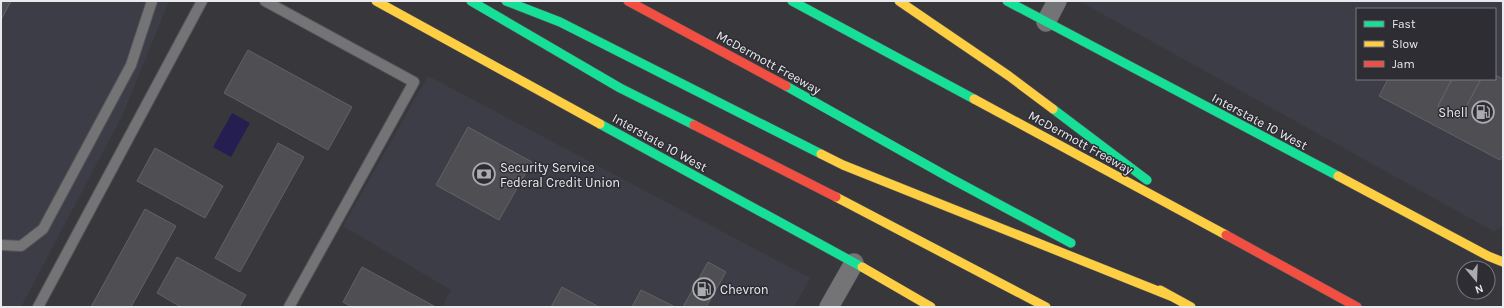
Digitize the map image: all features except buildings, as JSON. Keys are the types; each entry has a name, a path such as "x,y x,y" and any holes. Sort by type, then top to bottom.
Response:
{"main road":[{"name":"Interstate 10 West","path":"376,1 854,263 931,307"},
{"path":"471,1 620,88 869,213 1046,307"},
{"path":"506,1 560,22 843,165 1173,297"},
{"name":"McDermott Freeway","path":"628,1 1082,249"},
{"name":"McDermott Freeway","path":"792,1 1357,307"},
{"path":"899,1 1009,76 1209,226"},
{"name":"Interstate 10 West","path":"1007,1 1488,256 1503,262"},
{"path":"1096,256 1191,307"},
{"path":"1488,256 1499,271"}],"street":[{"path":"1046,22 1057,1"},
{"path":"829,307 854,263"}],"lane":[{"path":"1,245 21,246 43,229 131,65 152,1"},
{"path":"38,307 202,1"},
{"path":"265,1 414,82 289,307"}],"shaded area":[{"path":"1,1 169,1 123,114 21,307 1,307"},
{"path":"1079,1 1503,1 1503,227 1493,231"},
{"path":"428,76 810,278 794,307 442,307 451,290 343,226"},
{"path":"232,113 250,123 231,157 213,147"}],"traffic: fast":[{"path":"471,1 620,88 694,125"},
{"path":"506,1 560,22 821,154"},
{"path":"792,1 974,99"},
{"path":"1007,1 1338,176"},
{"path":"786,86 950,178 1071,243"},
{"path":"1053,109 1147,180"},
{"path":"600,124 862,267"}],"traffic: slow":[{"path":"376,1 600,124"},
{"path":"899,1 1009,76 1053,109"},
{"path":"974,99 1226,235"},
{"path":"821,154 843,165 1173,297"},
{"path":"1338,176 1488,256 1503,262"},
{"path":"836,197 1046,307"},
{"path":"862,267 931,307"},
{"path":"1160,290 1191,307"}],"traffic: jam":[{"path":"628,1 786,86"},
{"path":"694,125 836,197"},
{"path":"1226,235 1357,307"}],"place":[{"name":"Shell","path":"1483,112"},
{"name":"Security Service Federal Credit Union","path":"484,174"},
{"name":"Chevron","path":"704,289"}]}
